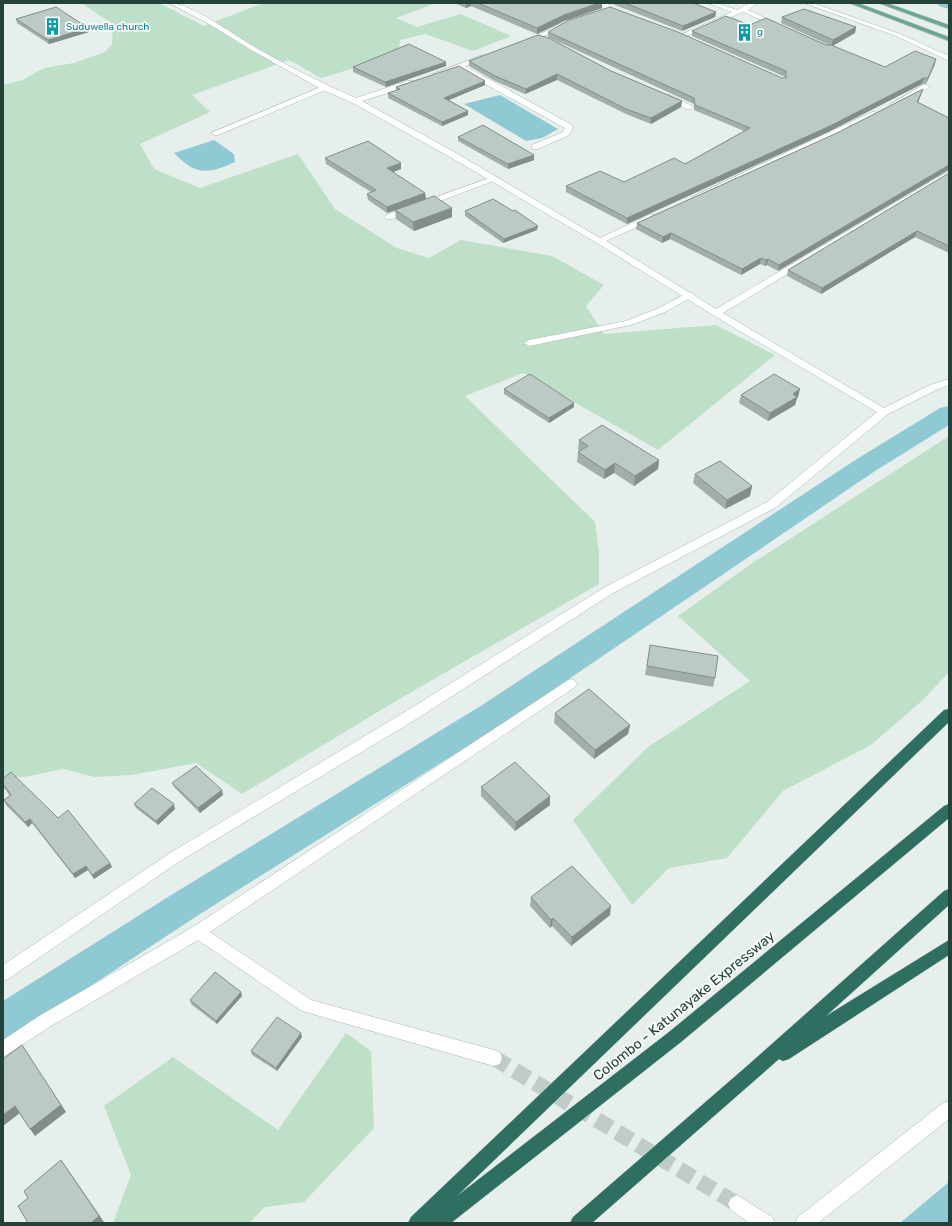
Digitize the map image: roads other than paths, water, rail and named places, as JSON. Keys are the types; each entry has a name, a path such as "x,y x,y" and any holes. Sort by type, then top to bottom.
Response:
{"highway":[{"path":"417,1223 949,714"},
{"name":"Colombo - Katunayake Expressway","path":"437,1223 675,1038 949,810"},
{"path":"579,1223 753,1072 949,896"},
{"path":"753,1072 949,947"}],"main road":[{"path":"852,3 949,39"},
{"path":"881,3 949,27"}],"street":[{"path":"172,3 211,23 255,50 326,88 356,101 495,179 689,294 716,313 884,412"},
{"path":"586,16 614,9 601,3"},
{"path":"711,3 740,11 783,28"},
{"path":"682,36 740,11 754,3"},
{"path":"809,3 898,35 949,59"},
{"path":"551,40 535,38 566,23"},
{"path":"673,32 690,39"},
{"path":"356,101 423,79 493,53"},
{"path":"459,66 569,127 566,133 535,147"},
{"path":"688,200 884,109 926,87"},
{"path":"215,133 326,88"},
{"path":"657,92 690,107"},
{"path":"716,313 949,173"},
{"path":"389,217 495,179"},
{"path":"600,241 661,213"},
{"path":"528,343 628,323 662,310 689,294"},
{"path":"3,974 175,857 413,714 609,590 771,505 884,412 934,387 949,382"},
{"path":"3,1049 45,1021 198,932 571,684"},
{"path":"198,932 307,1006 494,1058"},
{"path":"804,1223 949,1109"},
{"path":"738,1204 766,1223"}],"water":[{"path":"500,95 558,129 542,138 526,141 464,104"},
{"path":"214,140 234,154 235,162 217,169 203,171 189,166 174,153"},
{"path":"949,1182 949,1223 900,1223"}],"waterway":[{"path":"945,3 949,4"},
{"path":"3,1022 188,903 490,716 866,465 949,414"}],"tunnel":[{"path":"494,1058 737,1204"}],"place":[{"name":"Suduwella church","path":"53,27"},
{"name":"g","path":"744,32"}]}
